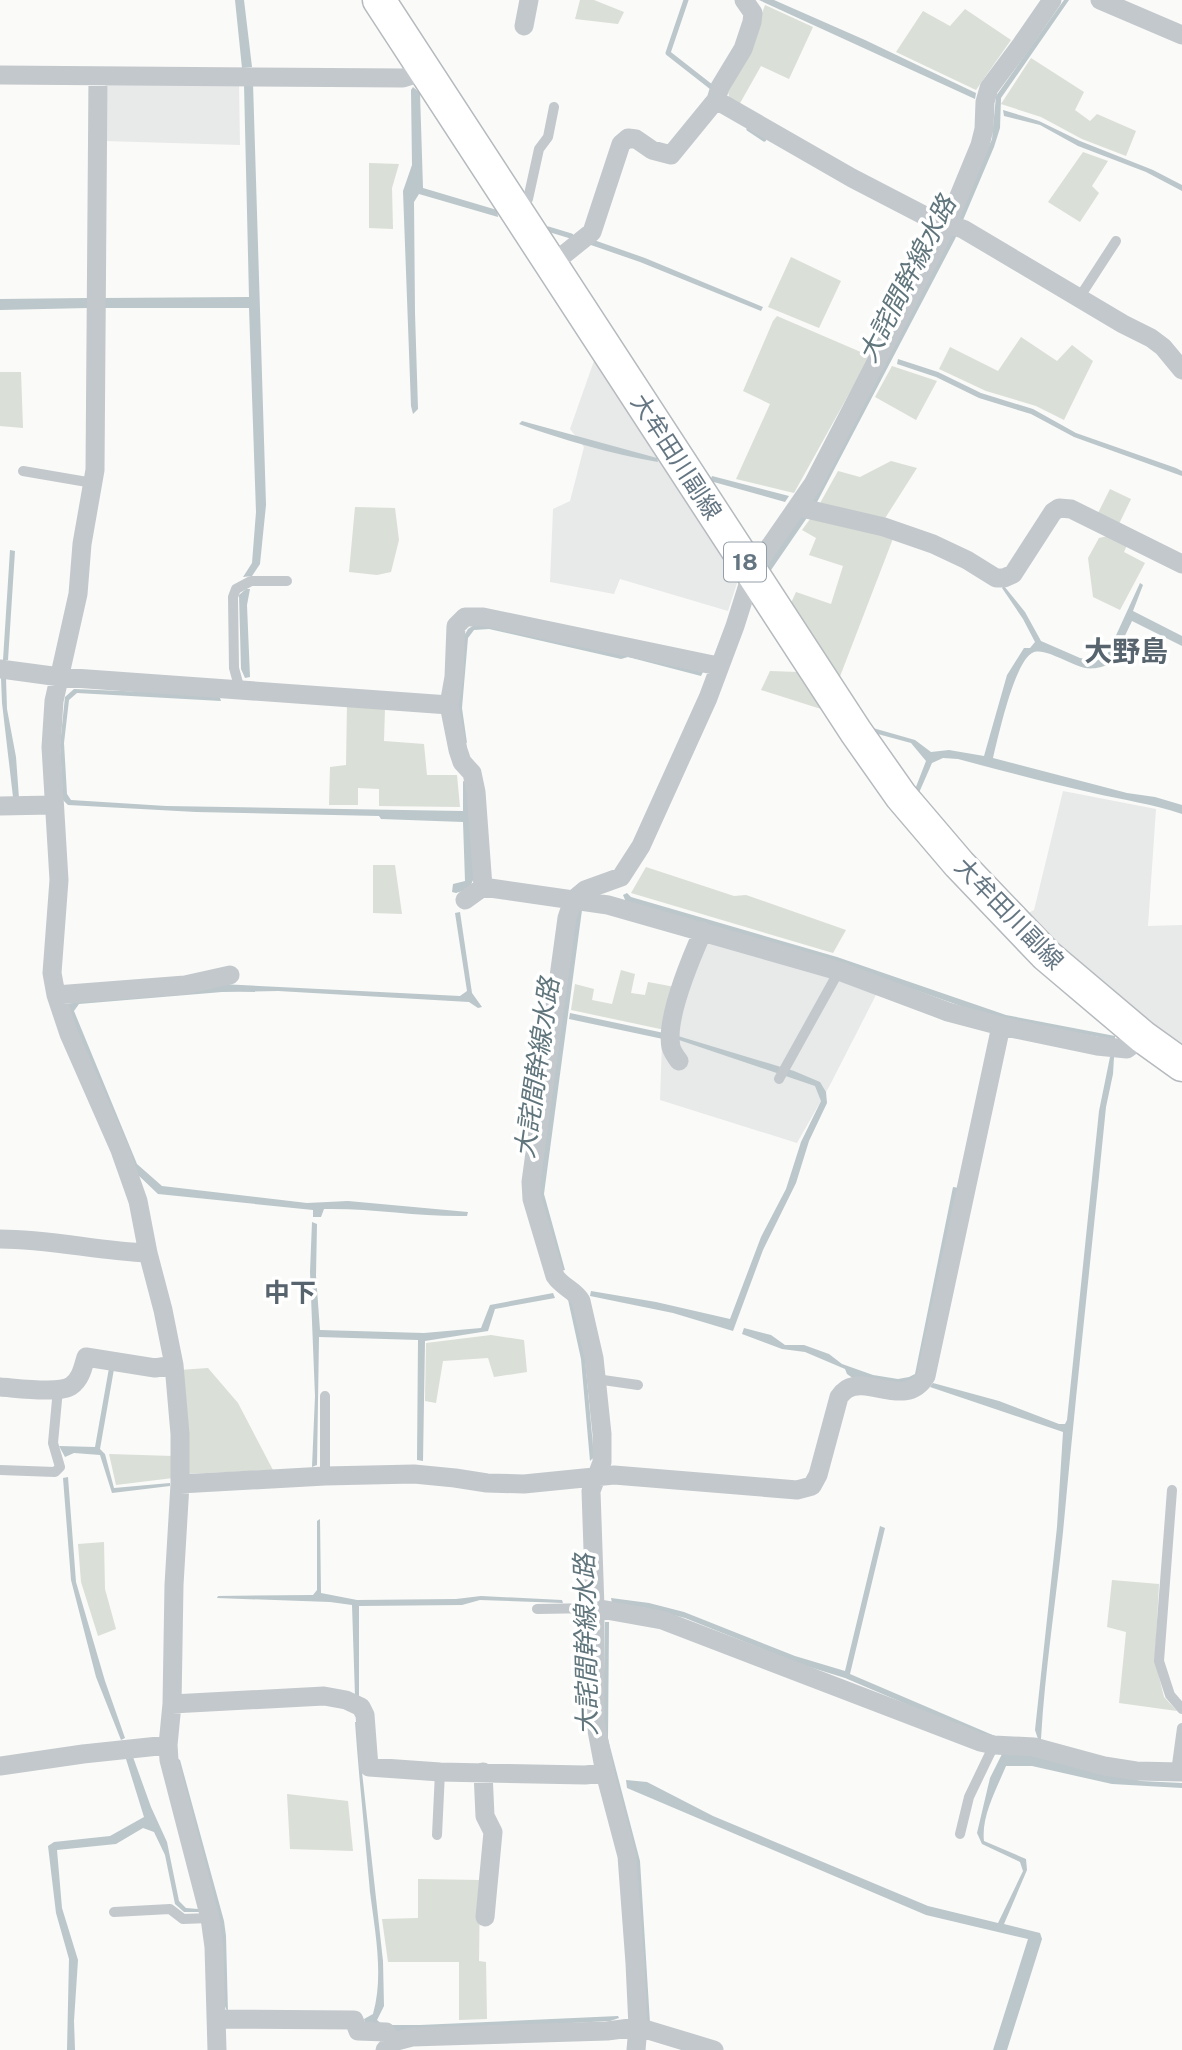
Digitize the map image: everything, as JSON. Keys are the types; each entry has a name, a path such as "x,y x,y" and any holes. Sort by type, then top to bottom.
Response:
{"main road":[{"name":"大牟田川副線","path":"381,1 856,732 901,796 959,864 1046,955 1143,1037 1177,1058"}],"street":[{"path":"524,26 529,0"},
{"path":"551,265 592,232 621,144 628,138 636,139 652,150 671,155 716,100 720,87 743,48 752,22 752,13 744,0"},
{"path":"636,2050 644,2029 626,1856 595,1720 603,1610 591,1491 603,1462 594,1357 581,1301 577,1294 555,1276 532,1199 531,1182 567,918 573,900 585,890 621,877 641,846 704,708 752,572 807,509 817,475 955,227 984,129 985,102 989,88 1052,0"},
{"path":"1100,0 1182,35"},
{"path":"0,75 403,78 425,71"},
{"path":"98,76 95,457 82,544 78,594 54,701 51,747 59,867 52,973 69,1034 120,1150 138,1201 174,1365 180,1423 180,1484 174,1585 172,1704 168,1745 169,1760 210,1918 214,1947 217,2050"},
{"path":"716,100 852,178 933,220 955,227 1151,338 1163,346 1182,370"},
{"path":"807,509 884,527 933,544 996,578 1013,574 1053,512 1059,508 1071,509 1182,564"},
{"path":"483,887 476,792 472,774 462,762 458,750 449,705 454,677 456,626 465,617 483,617 539,627 719,666"},
{"path":"0,668 60,677 449,705"},
{"path":"0,806 54,805"},
{"path":"465,900 483,887 608,905 839,971 948,1012 1001,1026 1097,1046 1127,1049 1143,1037"},
{"path":"679,1061 671,1047 671,1028 682,980 703,931"},
{"path":"56,995 185,985 230,975"},
{"path":"180,1484 325,1476 414,1475 524,1484 614,1475 797,1490 812,1486 818,1475 839,1397 848,1388 911,1390 921,1385 926,1376 1001,1026"},
{"path":"0,1240 28,1239 119,1252 148,1253"},
{"path":"0,1387 71,1387 79,1377 86,1357 155,1368 174,1365"},
{"path":"603,1610 662,1620 980,1742 1034,1747 1104,1766 1136,1771 1179,1772"},
{"path":"172,1704 324,1696 346,1700 361,1707 365,1715 369,1767 440,1772 585,1775 605,1773"},
{"path":"0,1766 168,1745"},
{"path":"483,1772 485,1816 493,1832 485,1917"},
{"path":"217,2020 354,2020 358,2031 386,2032 389,2046 412,2038 644,2029 714,2050"}],"lane":[{"path":"514,208 528,199 539,149 548,137 554,107"},
{"path":"1079,298 1116,241"},
{"path":"23,471 93,483"},
{"path":"240,690 234,668 233,597 236,589 251,582 287,581"},
{"path":"779,1079 839,971"},
{"path":"596,1379 638,1385"},
{"path":"0,1470 55,1472 60,1467 53,1443 58,1389"},
{"path":"325,1396 325,1476"},
{"path":"1172,1490 1159,1661 1170,1695 1182,1709"},
{"path":"537,1609 603,1610"},
{"path":"1179,1772 1182,1728"},
{"path":"960,1834 970,1797 995,1745"},
{"path":"438,1835 440,1772"},
{"path":"114,1912 170,1909 183,1919 210,1918"}],"shaded area":[{"path":"235,0 244,0 252,67 242,68"},
{"path":"580,0 594,0 624,12 618,24 575,19"},
{"path":"759,0 774,0 865,40 976,93 975,99"},
{"path":"1064,0 1069,0 1001,98 1000,128 994,147 955,239 815,506 769,573 766,567 954,229 992,139 996,96"},
{"path":"765,5 813,27 789,79 761,66 739,105 730,100 727,88 747,54"},
{"path":"965,9 1011,40 976,90 896,52 923,11 950,26"},
{"path":"1031,58 1084,92 1075,110 1090,121 1097,114 1136,131 1126,156 1082,139 1041,117 1001,104"},
{"path":"105,81 239,83 240,145 104,141"},
{"path":"253,83 266,505 260,564 252,576 243,577 252,563 256,512 249,308 103,308 103,298 249,297 244,84"},
{"path":"413,87 420,93 423,188 497,210 498,217 419,194 414,202 418,409 413,414 403,191 412,165"},
{"path":"1003,110 1039,121 1080,141 1153,170 1182,185 1182,191 1146,172 1078,146 1040,125 1004,116"},
{"path":"1083,152 1108,161 1092,186 1099,193 1080,222 1048,202"},
{"path":"369,163 399,164 392,188 393,229 369,228"},
{"path":"591,239 645,258 763,307 761,311 588,244"},
{"path":"791,257 841,281 819,328 768,307"},
{"path":"87,298 88,308 0,310 0,299"},
{"path":"777,316 870,356 794,493 736,479 770,404 743,391"},
{"path":"1021,337 1057,361 1072,345 1093,361 1064,420 1036,406 986,391 939,369 950,347 998,371"},
{"path":"595,358 738,580 728,611 620,579 614,594 550,582 553,509 570,501 584,447 570,429"},
{"path":"898,359 938,372 981,393 1033,409 1076,433 1176,468 1182,471 1182,476 1074,437 1031,414 979,398 936,377 897,364"},
{"path":"892,366 937,381 916,420 875,397"},
{"path":"0,372 21,372 23,428 0,426"},
{"path":"522,421 657,458 658,462 570,441 519,424"},
{"path":"891,461 917,468 882,523 819,505 838,471 860,477"},
{"path":"712,476 789,496 785,502 710,481"},
{"path":"1110,489 1131,499 1118,526 1097,515"},
{"path":"355,507 395,508 399,540 391,572 377,575 349,572"},
{"path":"813,515 894,536 839,679 791,603 796,592 831,604 843,566 809,555 816,538 802,530"},
{"path":"1112,535 1128,543 1124,552 1145,563 1120,610 1093,597 1088,558 1099,538"},
{"path":"10,550 15,551 8,660 3,660"},
{"path":"1140,583 1143,585 1133,611 1182,636 1182,646 1132,621 1112,663 1104,666 1086,668 1047,653 1034,652 1027,657 1014,683 993,758 1182,805 1182,814 958,759 943,758 932,763 918,795 914,792 926,761 911,743 874,733 873,728 915,740 931,752 949,750 984,756 1007,675 1024,648 1030,648 1035,642 1002,588 1004,586 1025,612 1041,641 1080,658 1097,660 1107,655"},
{"path":"250,589 247,605 250,677 245,678 241,669 239,595"},
{"path":"476,624 703,672 701,676 628,657 621,659 489,629 474,630 468,638 462,708 467,743 461,740 457,707 464,636 468,629"},
{"path":"770,671 798,672 821,709 761,690"},
{"path":"1,678 6,678 7,709 16,757 19,798 13,797"},
{"path":"74,689 219,695 221,701 77,693 69,700 64,743 67,794 71,800 166,806 463,811 463,781 469,784 474,878 469,889 452,892 453,884 465,881 463,822 381,819 379,816 196,812 68,805 63,800 60,745 65,697"},
{"path":"347,703 385,708 384,741 424,744 427,775 457,775 460,807 379,806 379,789 358,788 358,805 329,805 330,767 346,765"},
{"path":"1063,791 1156,809 1148,926 1182,925 1182,1046 1095,981 1025,915 1034,910"},
{"path":"373,865 395,865 402,914 373,913"},
{"path":"646,867 734,896 746,895 846,930 833,953 631,893"},
{"path":"627,893 631,897 837,957 1006,1015 1115,1036 1115,1040 992,1017 836,962 626,902 623,895"},
{"path":"577,910 582,910 544,1194 565,1270 559,1271 538,1196"},
{"path":"460,912 472,993 482,1007 478,1008 469,1002 278,991 222,992 79,1004 74,1011 137,1164 162,1186 307,1203 348,1201 468,1212 467,1216 324,1209 321,1217 313,1217 313,1210 158,1194 136,1173 65,1004 221,984 460,996 467,991 455,913"},
{"path":"706,940 837,975 877,993 797,1143 660,1100 662,1042"},
{"path":"621,970 635,974 631,993 645,995 648,982 675,987 665,1030 571,1010 575,984 594,989 592,1000 612,1004"},
{"path":"570,1013 664,1033 663,1039 569,1019"},
{"path":"678,1036 794,1071 820,1082 826,1092 827,1103 809,1141 796,1183 763,1250 733,1331 673,1313 590,1296 591,1291 730,1319 761,1237 786,1189 801,1142 821,1101 815,1086 679,1040"},
{"path":"1110,1057 1114,1057 1113,1074 1106,1107 1041,1739 1038,1739 1035,1730 1057,1527 1063,1432 930,1387 933,1383 999,1401 1065,1424 1099,1111"},
{"path":"953,1187 959,1188 919,1374 908,1383 854,1379 845,1369 805,1352 782,1349 742,1334 744,1328 771,1335 785,1345 804,1345 829,1354 842,1364 873,1375 898,1379 915,1374"},
{"path":"312,1222 317,1224 316,1276 320,1330 424,1333 481,1328 490,1305 553,1293 555,1298 495,1309 488,1331 425,1341 423,1461 417,1460 418,1340 319,1337 317,1465 312,1467 315,1396 310,1272"},
{"path":"567,1295 572,1295 583,1336 594,1457 590,1461 581,1359"},
{"path":"491,1335 524,1340 527,1372 494,1377 488,1358 443,1361 436,1403 425,1401 426,1343"},
{"path":"109,1368 114,1369 100,1449 105,1454 114,1488 170,1483 170,1486 112,1493 100,1455 74,1453 65,1457 59,1446 95,1447"},
{"path":"208,1368 238,1403 273,1470 184,1474 179,1370"},
{"path":"109,1454 173,1456 173,1478 116,1485"},
{"path":"68,1477 76,1582 125,1738 121,1740 96,1677 71,1580 63,1478"},
{"path":"320,1519 321,1593 357,1600 456,1599 481,1596 562,1600 563,1603 480,1600 462,1605 359,1606 359,1697 355,1696 352,1605 217,1598 313,1595 317,1590 317,1521"},
{"path":"880,1526 885,1528 850,1674 1002,1739 996,1740 845,1678 800,1664 685,1618 612,1603 611,1598 649,1603 684,1612 795,1656 845,1671"},
{"path":"104,1542 105,1589 116,1629 98,1636 81,1582 78,1544"},
{"path":"1112,1580 1159,1584 1155,1660 1164,1697 1177,1711 1119,1703 1126,1632 1107,1627"},
{"path":"605,1622 609,1622 608,1739 640,1861 650,2023 646,2023 603,1726"},
{"path":"355,1722 360,1722 362,1772 383,1961 384,2006 377,2020 383,2025 420,2025 619,2018 610,2021 396,2032 366,2027 364,2019 373,2014 378,1969"},
{"path":"1002,1754 1024,1754 1141,1781 1182,1783 1182,1788 1112,1784 1032,1766 1006,1766 987,1812 984,1841 1026,1859 1027,1870 1004,1924 1040,1933 1042,1939 1007,2050 993,2050 1028,1939 926,1915 627,1788 626,1780 647,1782 713,1816 928,1906 998,1923 1023,1871 1020,1862 982,1844 977,1833 990,1778"},
{"path":"133,1757 167,1842 179,1901 186,1908 198,1909 200,1912 184,1912 175,1904 165,1855 154,1832 143,1828 116,1844 57,1850 62,1908 78,1960 75,2050 67,2050 69,1959 56,1913 48,1846 54,1842 110,1836 144,1817 126,1759"},
{"path":"175,1757 180,1760 224,1921 228,2013 223,2002"},
{"path":"287,1794 348,1801 353,1851 290,1849"},
{"path":"418,1879 480,1880 479,1961 486,1962 487,2019 459,2020 459,1962 388,1962 382,1919 418,1918"}],"waterway":[{"path":"686,0 668,53 714,89"},
{"path":"749,129 764,139"},
{"path":"548,229 571,236"}],"district":[{"name":"大野島","path":"1126,651"},
{"name":"中下","path":"290,1293"}],"water label":[{"name":"大詫間幹線水路","path":"907,279"},
{"name":"大詫間幹線水路","path":"537,1068"},
{"name":"大詫間幹線水路","path":"586,1645"}]}
